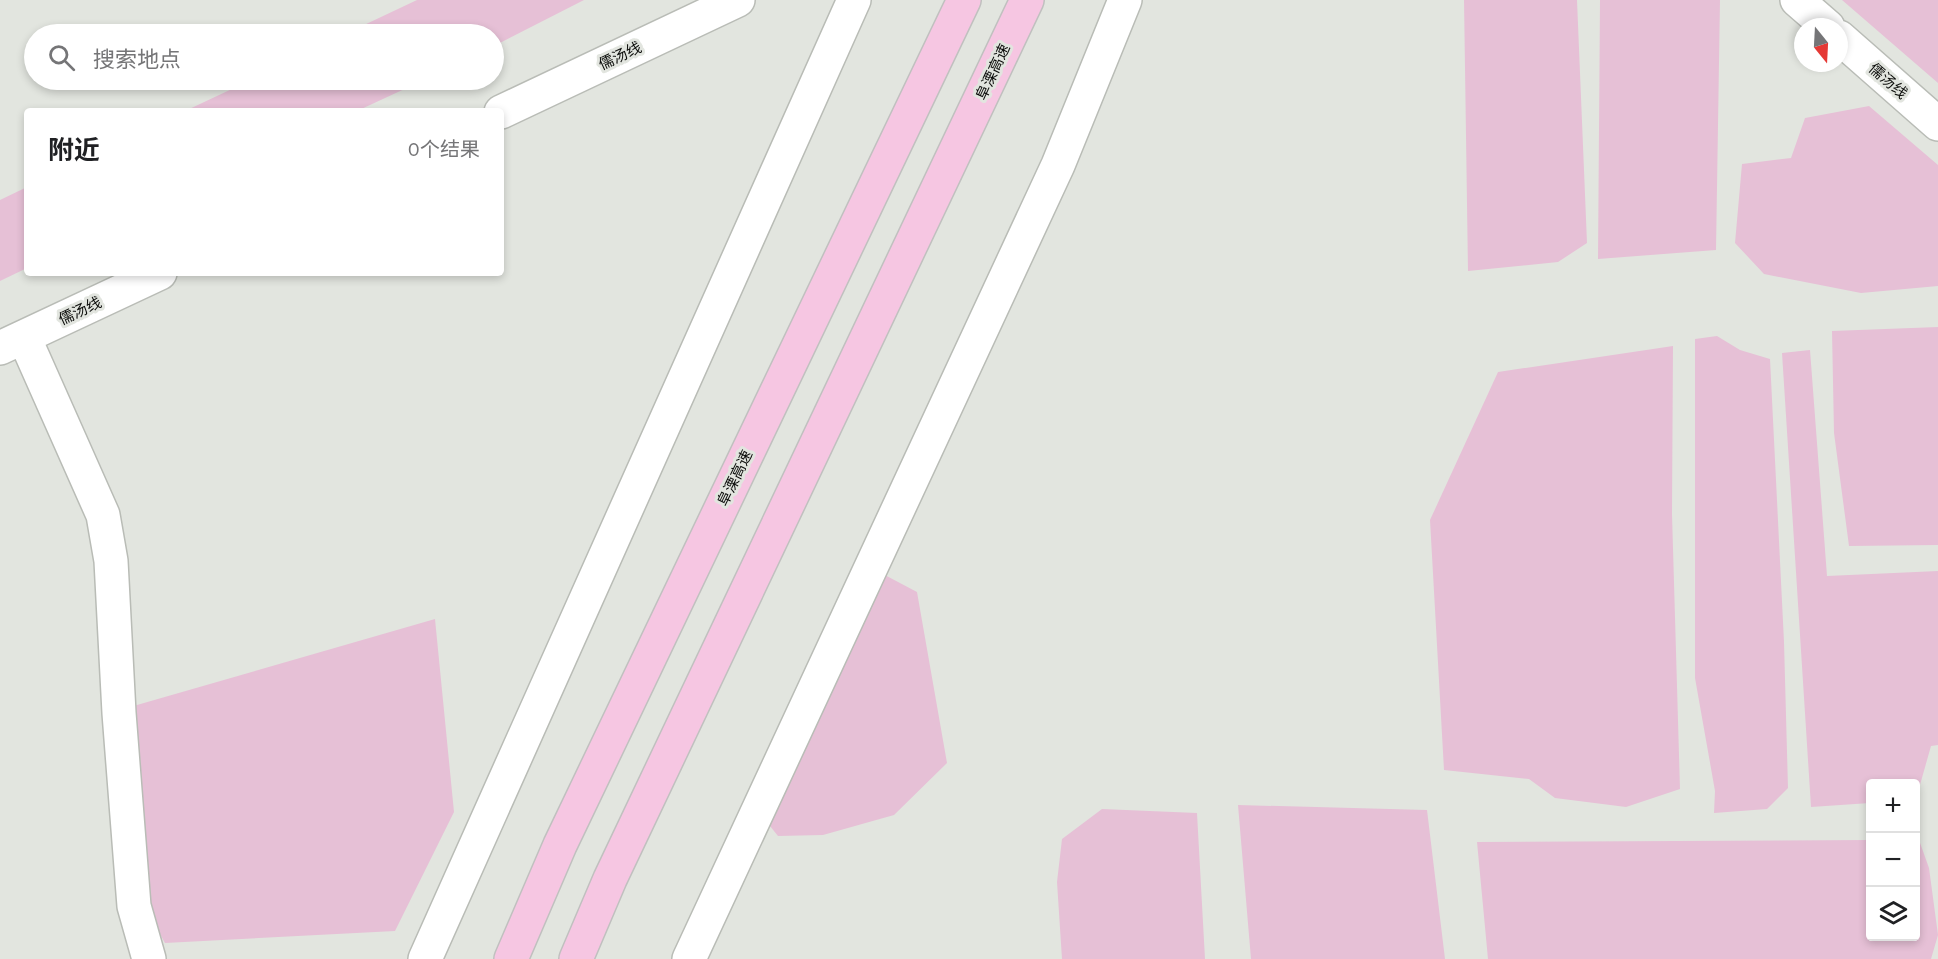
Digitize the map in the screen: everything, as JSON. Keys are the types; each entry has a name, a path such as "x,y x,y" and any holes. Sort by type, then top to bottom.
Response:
{"highway":[{"name":"阜溧高速","path":"511,959 560,845 964,0"},
{"name":"阜溧高速","path":"576,959 615,868 1028,0"}],"street":[{"name":"儒汤线","path":"504,111 738,0"},
{"path":"425,959 854,0"},
{"path":"689,959 1058,165 1125,0"},
{"path":"1797,0 1818,18"},
{"name":"儒汤线","path":"1848,45 1938,124"},
{"name":"儒汤线","path":"12,343 154,276"},
{"path":"12,343 103,515 111,561 119,713 134,906 149,959"}],"shaded area":[{"path":"417,0 584,0 504,41 504,24 366,24"},
{"path":"1464,0 1577,0 1587,243 1558,262 1468,271"},
{"path":"1600,0 1720,0 1716,250 1598,259"},
{"path":"1842,0 1938,0 1938,83"},
{"path":"230,90 402,90 363,108 191,108"},
{"path":"1869,106 1938,165 1938,286 1861,293 1764,274 1735,243 1742,164 1791,158 1805,118"},
{"path":"24,188 24,269 0,281 0,200"},
{"path":"1938,327 1938,545 1849,546 1834,433 1832,331"},
{"path":"1717,336 1740,350 1770,359 1784,642 1788,788 1767,809 1714,813 1715,791 1695,678 1695,339"},
{"path":"1673,346 1672,514 1680,789 1626,807 1555,798 1529,779 1444,770 1430,520 1498,372"},
{"path":"1810,350 1827,576 1938,571 1938,745 1931,746 1920,785 1920,779 1866,779 1866,803 1811,807 1782,353"},
{"path":"881,573 917,592 947,763 894,815 823,835 778,836 766,821"},
{"path":"435,619 454,812 395,931 165,943 148,913 130,707"},
{"path":"1238,805 1427,810 1445,959 1251,959"},
{"path":"1102,809 1197,813 1205,959 1062,959 1057,882 1062,839"},
{"path":"1866,840 1866,941 1920,941 1920,843 1929,868 1938,935 1931,959 1488,959 1477,842"}]}
